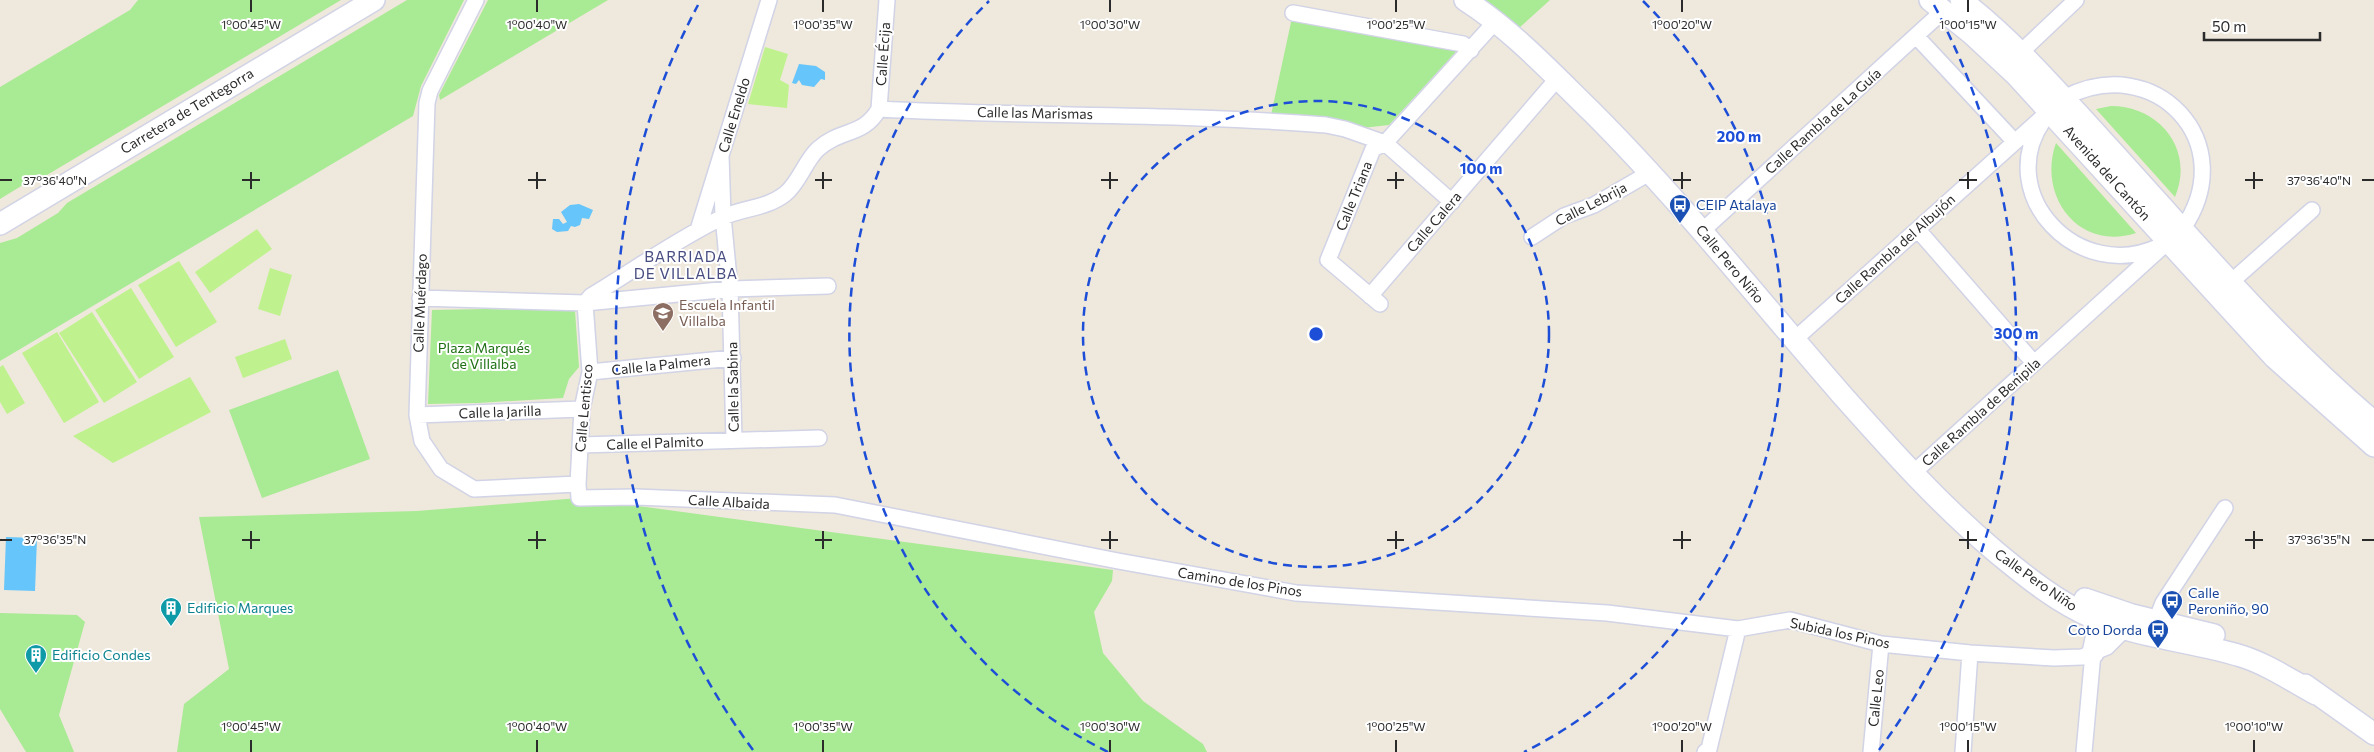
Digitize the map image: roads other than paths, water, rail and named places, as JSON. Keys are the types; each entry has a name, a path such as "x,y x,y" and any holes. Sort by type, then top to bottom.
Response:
{"street":[{"name":"Carretera de Tentegorra","path":"0,224 374,0"},
{"name":"Calle Muérdago","path":"476,0 428,97 417,415 422,441 441,469 474,488 578,491"},
{"name":"Calle Eneldo","path":"698,230 770,0"},
{"name":"Calle Écija","path":"879,109 887,0"},
{"name":"Calle Pero Niño","path":"1465,0 1495,22 1557,78 1651,172 1794,340 1912,474 1938,501 1996,552 2036,582 2092,617 2125,629 2242,656 2316,694"},
{"path":"2020,53 2076,0"},
{"name":"Avenida del Cantón","path":"1943,4 2020,53 2057,105 2281,351"},
{"name":"Avenida del Cantón","path":"1943,4 1994,53 2057,105"},
{"name":"Calle Rambla de La Guía","path":"1702,231 1916,36 1943,4"},
{"path":"1293,13 1463,44 1470,50"},
{"name":"Calle Triana","path":"1375,300 1328,260 1373,149 1386,143 1495,22"},
{"path":"1916,36 2015,142"},
{"name":"Calle Calera","path":"1375,300 1452,202 1557,78"},
{"path":"2116,84 2137,87 2155,94 2174,107 2189,125 2198,143 2202,163 2202,181 2199,197 2176,235 2142,253 2108,256 2075,245 2049,223 2036,200 2030,175 2034,141 2040,125 2057,105 2098,85 2116,84"},
{"name":"Calle Rambla del Albujón","path":"1794,340 2057,105"},
{"path":"585,303 591,296 698,230 724,216 755,208 784,194 817,149 838,135 860,130 872,121 879,109"},
{"name":"Calle las Marismas","path":"879,109 1014,114 1108,114 1302,123 1345,129 1386,143"},
{"path":"1386,143 1452,202"},
{"name":"Calle la Sabina","path":"721,155 730,289 734,440"},
{"name":"Calle Lebrija","path":"1532,237 1564,216 1594,205 1651,172"},
{"path":"2231,282 2312,210"},
{"path":"1918,230 2034,363"},
{"name":"Avenida del Cantón","path":"2176,235 2231,282 2281,351"},
{"name":"Calle Rambla de Benipila","path":"1912,474 2176,235"},
{"path":"420,298 585,303 730,289 828,286"},
{"name":"Calle Lentisco","path":"578,491 582,409 590,372 585,303"},
{"path":"2281,351 2374,422"},
{"path":"2281,351 2374,446"},
{"name":"Calle la Palmera","path":"590,372 732,358"},
{"name":"Calle la Jarilla","path":"417,415 582,409"},
{"name":"Calle el Palmito","path":"581,445 819,438"},
{"name":"Calle Albaida","path":"578,491 636,496 835,505 879,514"},
{"name":"Calle Pero Niño","path":"1938,501 2056,583 2096,604 2208,634 2260,651 2277,661 2316,694 2374,734"},
{"path":"2156,621 2163,603 2225,508"},
{"name":"Camino de los Pinos","path":"879,514 1118,561 1296,593 1607,613"},
{"path":"2056,583 2095,610 2116,618 2125,629 2136,625 2208,634"},
{"name":"Subida los Pinos","path":"1607,613 1738,629 1790,620 1881,644 1970,653 2071,658 2093,654 2107,647 2125,629"},
{"path":"2084,752 2093,654 2097,634 2092,617"},
{"path":"1705,752 1708,749 1738,629"},
{"name":"Calle Leo","path":"1871,752 1881,644"},
{"path":"1963,752 1970,653"}],"water":[{"path":"799,64 816,66 825,72 825,80 821,79 814,87 802,85 799,80 796,84 792,83"},
{"path":"579,204 593,210 589,219 582,218 580,225 571,226 568,231 557,232 552,229 553,219 559,219 563,224 567,222 561,212 570,205"},
{"path":"6,537 37,538 35,591 4,590"}],"place":[{"name":"CEIP Atalaya","path":"1680,224"},
{"name":"Escuela Infantil Villalba","path":"663,332"},
{"name":"Calle Peroniño, 90","path":"2172,620"},
{"name":"Edificio Marques","path":"171,627"},
{"name":"Coto Dorda","path":"2158,649"},
{"name":"Edificio Condes","path":"36,674"}],"district":[{"name":"BARRIADA DE VILLALBA","path":"686,266"}],"park label":[{"name":"Plaza Marqués de Villalba","path":"484,356"}]}
